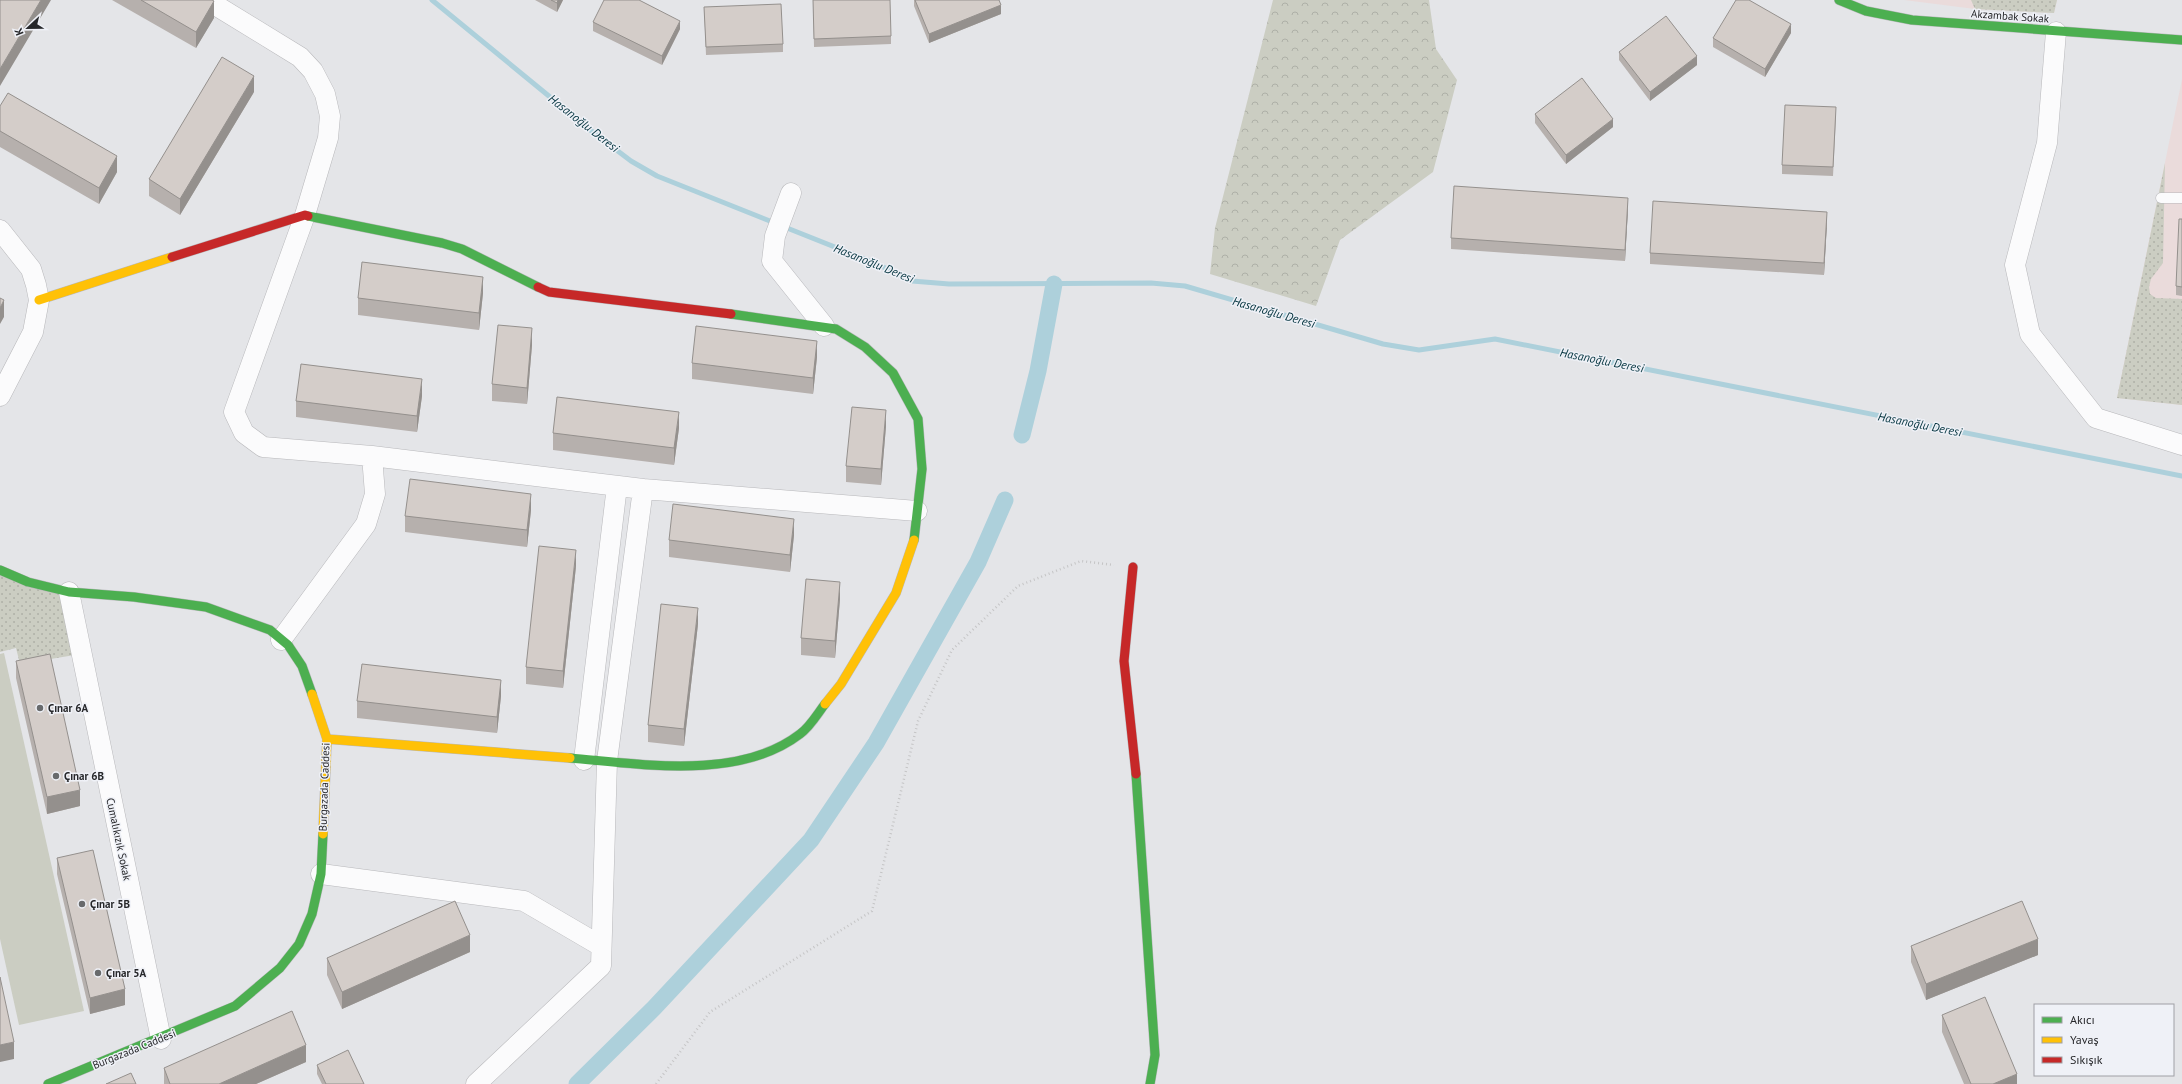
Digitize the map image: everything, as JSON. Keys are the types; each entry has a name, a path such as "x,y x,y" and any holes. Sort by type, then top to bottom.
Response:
{"street":[{"path":"207,0 300,57 313,71 325,94 330,116 328,138 306,215 234,412 244,433 263,447 372,456 643,489 917,511"},
{"name":"Akzambak Sokak","path":"1839,0 1866,11 1912,20 2056,32 2182,40"},
{"path":"2056,32 2047,143 2014,265 2030,334 2096,418 2182,445"},
{"path":"791,193 775,236 772,261 824,326"},
{"path":"39,300 306,215 442,243 462,249 549,292 824,326 836,329 865,347 893,374 918,419 922,469 914,540 896,593 842,684 801,734 765,754 712,765 679,767 327,739"},
{"path":"0,230 31,270 39,300 33,332 0,396"},
{"path":"282,640 366,524 375,494 372,456"},
{"path":"584,760 617,486"},
{"path":"476,1084 601,966 607,762 643,489"},
{"path":"1133,567 1124,661 1135,752 1155,1054 1150,1084"},
{"name":"Burgazada Caddesi","path":"0,570 28,582 69,592 134,597 206,607 270,630 288,645 302,666 327,739 321,874 312,914 299,944 280,968 235,1006 161,1039 48,1084"},
{"name":"Cumalıkızık Sokak","path":"69,592 161,1039"},
{"path":"321,874 524,901 601,946"}],"lane":[{"path":"2162,198 2182,198"}],"path":[{"path":"656,1084 710,1012 872,911 918,721 952,650 1018,586 1081,561 1133,567"}],"shaded area":[{"path":"1904,0 2057,0 2054,13 1975,9"},
{"path":"2182,79 2182,405 2117,398"}],"green space":[{"path":"1273,0 1429,0 1436,49 1457,80 1433,172 1340,240 1316,306 1210,274 1215,228"},
{"path":"1971,0 2057,0 2054,13 1975,9"},
{"path":"2165,163 2163,263 2151,279 2149,287 2150,294 2156,298 2182,299 2182,405 2117,398"},
{"path":"0,570 69,592 81,654 20,664 16,648 0,652"},
{"path":"4,653 84,1011 19,1025 0,939 0,654"}],"building":[{"path":"0,0 41,0 0,69"},
{"path":"141,0 212,0 214,1 196,32"},
{"path":"551,0 558,0 557,3"},
{"path":"604,0 639,0 680,21 662,56 593,22"},
{"path":"813,0 890,0 891,36 814,39"},
{"path":"915,0 999,0 1001,5 929,34"},
{"path":"1736,0 1749,0 1791,24 1765,69 1713,38"},
{"path":"781,4 783,44 706,47 704,7"},
{"path":"1666,16 1697,56 1650,92 1619,52"},
{"path":"222,57 254,76 180,199 149,179"},
{"path":"1582,78 1613,119 1566,155 1535,114"},
{"path":"8,93 117,156 99,188 0,131 0,106"},
{"path":"1785,105 1836,107 1833,167 1782,165"},
{"path":"1454,186 1628,198 1625,250 1451,238"},
{"path":"1653,201 1827,212 1824,263 1650,253"},
{"path":"2179,219 2182,219 2182,287 2176,286"},
{"path":"362,262 483,277 479,313 358,298"},
{"path":"0,298 4,300 0,308"},
{"path":"498,325 532,328 527,388 492,384"},
{"path":"696,326 817,341 813,378 692,363"},
{"path":"301,364 422,379 417,416 296,401"},
{"path":"557,397 679,412 674,448 553,433"},
{"path":"852,407 886,410 881,469 846,466"},
{"path":"410,479 531,494 527,530 405,516"},
{"path":"673,504 794,519 790,555 669,540"},
{"path":"539,546 576,550 563,671 526,667"},
{"path":"806,579 840,582 835,641 801,638"},
{"path":"661,604 698,608 684,729 648,725"},
{"path":"50,654 80,790 47,797 16,661"},
{"path":"362,664 501,680 497,717 357,701"},
{"path":"93,850 125,989 90,998 57,858"},
{"path":"455,901 470,935 342,992 327,958"},
{"path":"2022,901 2038,939 1926,984 1911,946"},
{"path":"0,977 14,1042 0,1045"},
{"path":"1985,997 2017,1074 1993,1084 1971,1084 1942,1015"},
{"path":"292,1011 306,1045 219,1084 170,1084 164,1068"},
{"path":"348,1050 364,1084 326,1084 317,1065"},
{"path":"131,1073 136,1084 106,1084"}],"waterway":[{"name":"Hasanoğlu Deresi","path":"432,0 594,133 631,161 657,176 775,223"},
{"name":"Hasanoğlu Deresi","path":"782,226 875,263 912,281 949,284 1151,283 1185,286 1383,344 1419,350 1495,339 2182,476"},
{"path":"1022,435 1038,371 1054,284"},
{"path":"577,1084 654,1008 811,840 876,743 978,562 1005,500"}],"traffic: fast":[{"path":"1839,0 1866,11 1912,20 2182,40"},
{"path":"308,216 442,243 462,249 538,287"},
{"path":"731,314 836,329 865,347 893,373 918,419 922,469 914,540"},
{"path":"0,570 28,582 69,592 134,597 206,607 270,630 288,645 302,666 312,694"},
{"path":"570,758 689,766 719,764 748,758 776,749 800,734 810,724 825,704"},
{"path":"1136,774 1155,1055 1150,1084"},
{"path":"48,1084 235,1006 280,968 299,944 312,914 321,874 323,834"}],"traffic: slow":[{"path":"39,300 172,257"},
{"path":"825,704 841,684 896,593 914,540"},
{"path":"312,694 327,739 323,834"},
{"path":"327,739 570,758"}],"traffic: jam":[{"path":"172,257 305,215 308,216"},
{"path":"538,287 549,292 731,314"},
{"path":"1133,567 1124,661 1136,774"}],"place":[{"name":"Çınar 6A","path":"40,708"},
{"name":"Çınar 6B","path":"56,776"},
{"name":"Çınar 5B","path":"82,904"},
{"name":"Çınar 5A","path":"98,973"}]}
